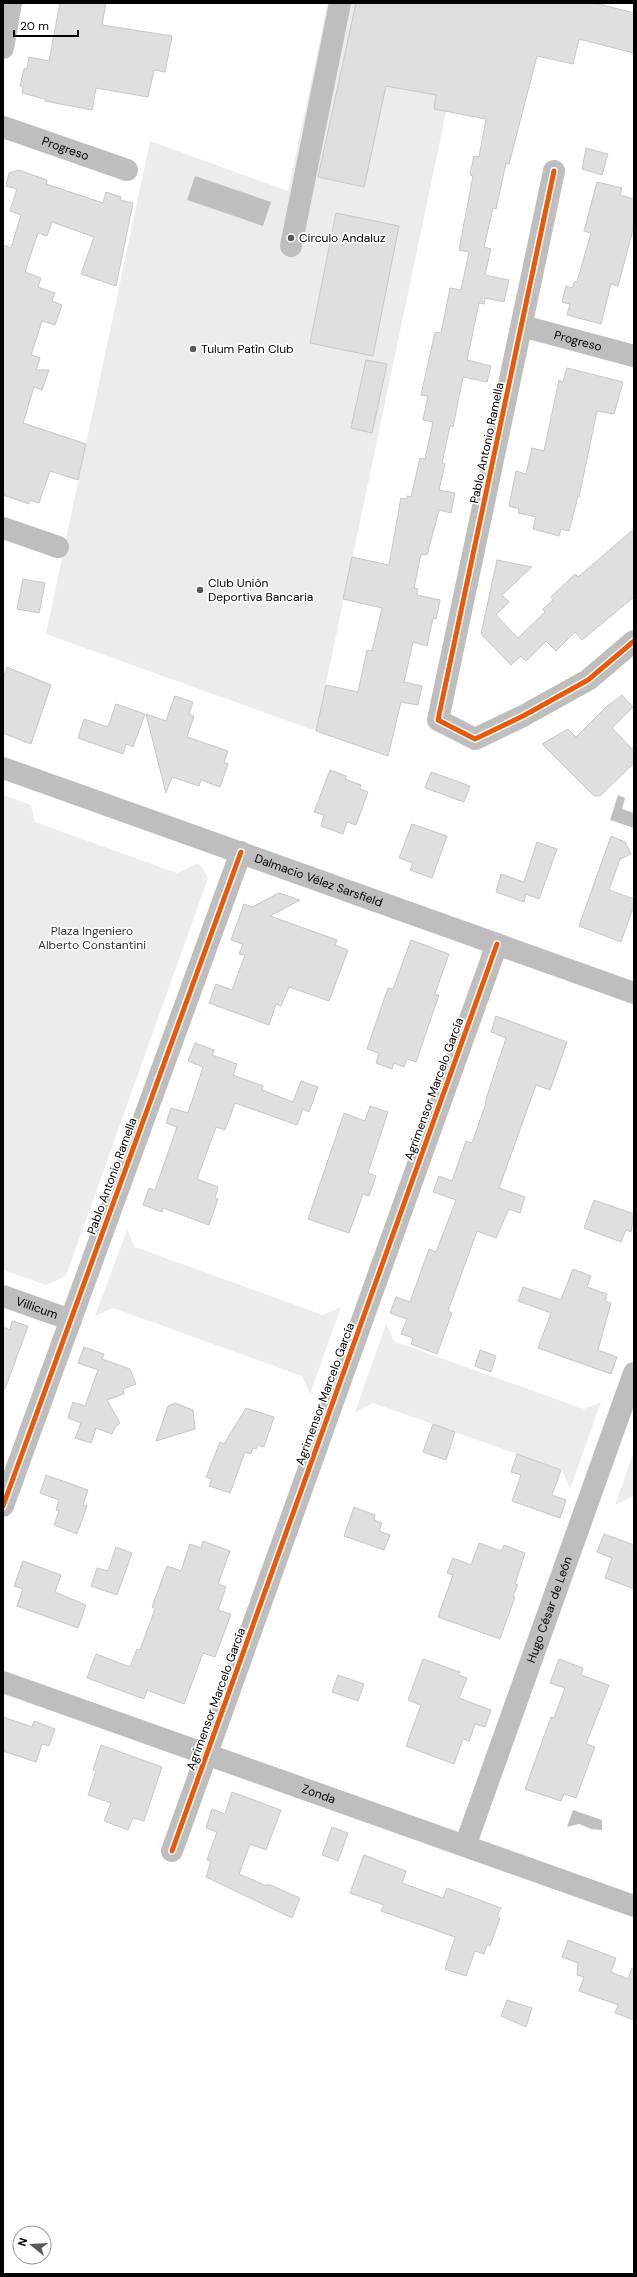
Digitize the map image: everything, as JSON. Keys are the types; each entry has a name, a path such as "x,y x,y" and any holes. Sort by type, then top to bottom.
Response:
{"street":[{"path":"3,48 11,3"},
{"path":"291,246 340,3"},
{"name":"Progreso","path":"3,127 127,170"},
{"name":"Pablo Antonio Ramella","path":"554,170 438,720 475,740 524,716 588,680 634,642"},
{"name":"Progreso","path":"522,326 634,356"},
{"path":"3,528 58,547"},
{"name":"Dalmacio Vélez Sarsfield","path":"3,768 634,993"},
{"name":"Pablo Antonio Ramella","path":"3,1506 241,852"},
{"name":"Agrimensor Marcelo García","path":"172,1851 497,944"},
{"name":"Villicum","path":"3,1296 71,1320"},
{"name":"Hugo César de León","path":"465,1846 634,1373"},
{"name":"Zonda","path":"3,1682 634,1906"}],"green space":[{"path":"328,3 469,3 316,731 46,634 150,141 288,191"},
{"name":"Plaza Ingeniero Alberto Constantini","path":"3,795 31,805 35,822 177,873 197,864 200,865 208,878 66,1276 46,1285 3,1270"},
{"path":"127,1230 135,1247 323,1315 341,1307 310,1394 302,1376 113,1308 95,1316"},
{"path":"386,1324 395,1342 584,1409 601,1402 570,1489 562,1470 373,1403 355,1412"},
{"path":"634,1451 634,1498 631,1497 615,1505"}],"shaded area":[{"path":"195,176 271,202 263,226 187,200"},
{"path":"618,795 625,798 622,809 634,813 634,828 610,820"},
{"path":"573,1810 602,1820 602,1830 591,1829 579,1824 567,1827"}],"building":[{"path":"60,3 106,3 102,25 172,36 165,72 154,70 148,97 96,88 92,110 45,101 45,99 22,93 23,87 20,86 24,69 27,69 29,57 49,61"},
{"path":"356,3 595,3 634,13 634,53 579,39 573,64 537,56 509,164 506,163 496,209 493,208 484,247 491,249 485,275 509,280 504,302 485,298 484,304 479,303 467,360 491,366 487,382 463,377 453,427 450,426 442,463 445,464 439,490 455,493 451,513 439,510 427,555 421,554 414,588 418,589 417,595 440,600 436,619 433,618 427,646 413,642 404,682 422,686 418,705 401,702 388,756 316,731 326,685 358,692 367,650 372,651 382,608 343,599 352,557 389,565 401,498 407,499 407,496 411,497 420,458 425,459 433,422 423,420 428,396 421,395 435,332 441,333 450,288 461,290 469,252 459,250 473,176 470,175 474,156 479,157 486,119 434,109 436,95 386,86 364,187 318,177"},
{"path":"586,148 608,154 602,175 582,169"},
{"path":"19,170 47,180 46,184 103,203 106,192 121,197 120,200 133,203 116,286 81,274 94,237 52,222 47,236 38,233 25,272 41,278 38,287 55,293 52,301 62,305 55,325 42,321 31,355 40,358 36,370 49,370 42,390 34,387 23,423 86,444 78,480 50,471 39,503 30,500 29,504 3,495 3,245 11,248 21,215 10,211 17,189 6,186 9,173"},
{"path":"597,182 622,188 620,195 634,199 634,226 618,286 611,284 601,324 567,315 570,304 562,302 566,286 572,288 574,282 577,282 591,233 584,231"},
{"path":"336,213 399,226 373,356 310,343"},
{"path":"366,360 387,364 372,433 351,428"},
{"path":"567,368 623,382 614,414 597,411 579,497 578,496 569,531 561,529 559,536 533,529 536,517 518,513 519,509 509,506 516,471 526,474 532,448 544,451 559,380 563,382"},
{"path":"634,529 634,597 582,640 575,632 556,651 546,641 526,661 521,656 511,665 481,634 497,560 532,567 502,595 509,602 496,615 518,638 545,612 543,609 553,600 551,597 575,574 578,577"},
{"path":"23,579 45,583 39,613 17,609"},
{"path":"7,667 51,685 31,744 3,733 3,679"},
{"path":"622,695 633,707 612,728 634,751 634,763 600,796 594,796 542,744 568,729 576,737 606,707"},
{"path":"175,696 193,702 189,714 194,716 187,737 228,751 224,762 228,764 220,787 201,780 199,786 172,777 166,793 146,714 166,721"},
{"path":"116,704 145,714 133,747 126,744 123,754 78,738 84,719 108,727"},
{"path":"330,770 346,776 345,779 361,785 360,789 368,792 356,825 347,822 343,834 321,826 324,815 314,812"},
{"path":"431,772 470,786 464,802 425,788"},
{"path":"412,824 447,836 432,878 410,870 413,863 399,858"},
{"path":"611,836 625,842 631,854 620,859 609,890 634,899 634,905 621,942 579,926"},
{"path":"537,842 557,849 539,899 526,894 524,902 496,892 501,874 524,882"},
{"path":"279,893 300,900 270,916 337,940 335,945 348,950 329,1001 289,987 281,1006 276,1004 269,1025 209,1003 216,984 232,990 245,955 239,954 243,944 231,940 244,904 252,907"},
{"path":"411,940 449,954 435,994 439,995 416,1062 407,1059 404,1067 394,1063 392,1069 376,1063 379,1053 367,1049 388,988 393,989"},
{"path":"496,1016 567,1042 550,1090 536,1085 499,1188 525,1197 520,1213 509,1209 496,1238 477,1231 448,1311 452,1313 437,1354 411,1344 413,1338 401,1334 407,1319 390,1313 396,1297 410,1302 429,1249 436,1252 456,1200 433,1192 439,1176 452,1181 466,1141 472,1143 506,1038 491,1032"},
{"path":"195,1043 214,1050 212,1055 237,1064 233,1075 263,1086 262,1090 293,1102 301,1081 318,1087 309,1112 303,1109 297,1125 235,1103 225,1130 216,1127 197,1179 218,1187 215,1198 218,1199 209,1225 163,1208 162,1212 143,1205 149,1188 155,1190 177,1127 166,1123 171,1108 188,1113 203,1067 188,1061"},
{"path":"370,1106 388,1112 368,1173 376,1176 369,1196 363,1194 349,1233 308,1219 344,1113 365,1121"},
{"path":"594,1200 634,1214 631,1232 626,1230 621,1242 584,1228"},
{"path":"573,1269 591,1276 587,1287 607,1294 605,1301 611,1303 598,1350 617,1357 611,1374 538,1348 551,1313 518,1301 523,1287 561,1300"},
{"path":"12,1321 28,1326 5,1389 3,1388 3,1327 10,1330"},
{"path":"84,1347 104,1354 102,1359 130,1369 136,1384 123,1389 124,1394 107,1400 120,1423 115,1427 112,1434 96,1428 91,1443 75,1438 81,1423 68,1418 73,1402 85,1406 98,1370 78,1363"},
{"path":"480,1350 496,1356 491,1372 475,1366"},
{"path":"175,1403 193,1410 195,1429 156,1441 168,1406"},
{"path":"246,1408 274,1417 264,1447 258,1445 256,1449 253,1448 251,1454 245,1452 230,1493 209,1486 212,1479 206,1477 220,1442 224,1444"},
{"path":"433,1424 455,1432 446,1460 423,1452"},
{"path":"517,1454 561,1470 552,1495 566,1500 560,1518 512,1501 521,1475 511,1472"},
{"path":"46,1475 88,1490 83,1505 87,1506 77,1534 54,1525 59,1511 56,1510 59,1500 40,1493"},
{"path":"354,1507 375,1515 374,1520 382,1523 379,1531 390,1535 384,1550 344,1536"},
{"path":"604,1534 634,1545 634,1589 605,1578 612,1558 597,1552"},
{"path":"203,1541 230,1551 218,1584 226,1587 218,1610 231,1614 215,1657 203,1653 184,1704 147,1690 144,1699 87,1678 96,1654 130,1667 137,1649 140,1650 155,1609 152,1607 167,1566 181,1571 190,1544 201,1548"},
{"path":"479,1543 501,1551 504,1545 525,1553 515,1584 518,1585 513,1596 515,1597 500,1639 438,1617 453,1575 447,1573 453,1558 471,1565"},
{"path":"116,1547 132,1553 117,1595 91,1586 97,1568 108,1571"},
{"path":"23,1561 61,1575 55,1592 86,1605 78,1628 17,1606 23,1589 14,1586"},
{"path":"423,1659 460,1672 458,1675 467,1678 459,1698 491,1710 485,1727 475,1724 469,1741 463,1739 454,1764 406,1746 421,1705 408,1700"},
{"path":"559,1659 583,1668 581,1675 609,1685 586,1744 595,1747 576,1798 564,1794 561,1801 525,1789 551,1717 554,1718 565,1688 550,1683"},
{"path":"338,1675 364,1684 358,1701 332,1692"},
{"path":"3,1717 32,1727 34,1721 55,1729 49,1746 42,1744 36,1762 3,1751"},
{"path":"101,1745 162,1767 144,1821 133,1818 128,1830 104,1821 111,1803 88,1795 96,1771 93,1770"},
{"path":"232,1792 281,1810 266,1850 250,1844 239,1874 267,1886 268,1884 300,1898 292,1918 206,1877 211,1861 207,1860 217,1832 206,1828 212,1809 225,1814"},
{"path":"332,1827 348,1833 338,1861 322,1855"},
{"path":"364,1855 406,1871 402,1883 443,1898 447,1888 501,1908 497,1916 500,1918 490,1946 487,1945 484,1954 475,1951 466,1976 445,1969 455,1937 381,1911 384,1905 350,1893"},
{"path":"568,1940 616,1958 611,1972 628,1979 632,1968 634,1968 634,2020 615,2013 618,2005 579,1991 584,1977 577,1975 578,1963 562,1957"},
{"path":"507,2000 532,2008 526,2027 501,2016"}],"cycle path":[{"path":"554,171 438,720 475,739 523,716 588,680 634,641"},
{"path":"3,1506 241,852"},
{"path":"172,1851 497,944"}],"place":[{"name":"Circulo Andaluz","path":"291,238"},
{"name":"Tulum Patìn Club","path":"193,349"},
{"name":"Club Uniòn Deportiva Bancaria","path":"200,590"}]}
